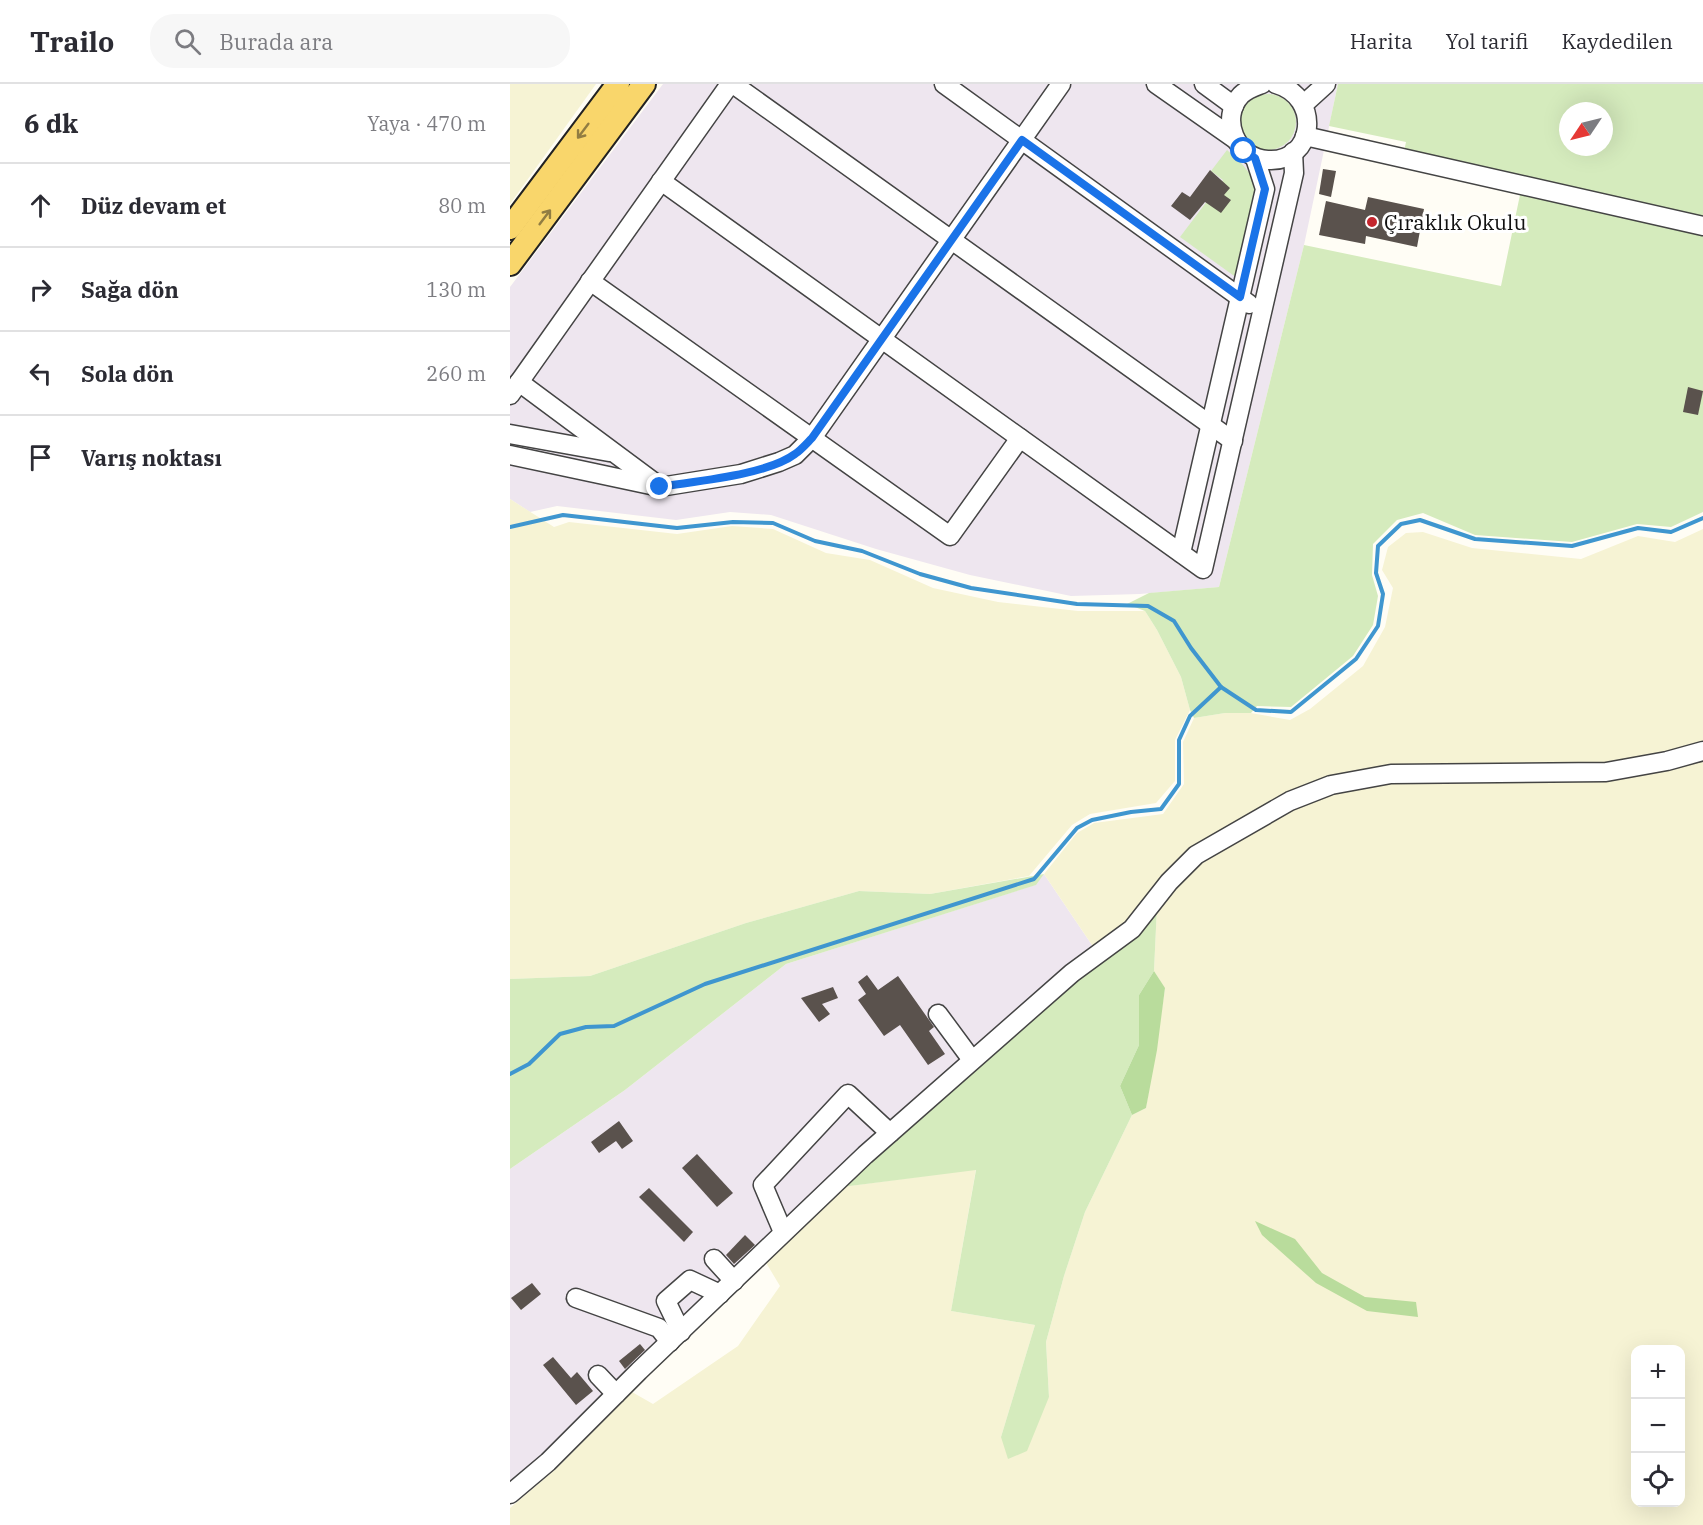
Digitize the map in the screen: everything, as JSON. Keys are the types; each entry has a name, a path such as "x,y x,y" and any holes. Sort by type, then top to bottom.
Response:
{"main road":[{"path":"510,228 618,84"},
{"path":"510,264 644,84"}],"street":[{"path":"660,487 614,453 515,388 731,84 1233,441"},
{"path":"944,84 1262,312"},
{"path":"510,455 660,487 741,474 795,455 812,438 1061,84"},
{"path":"1156,84 1236,140"},
{"path":"1204,84 1234,106"},
{"path":"1255,85 1241,96 1234,106 1231,117 1232,129 1244,151 1255,158 1268,160 1282,159 1293,152 1305,136 1308,117 1304,104 1295,93 1276,84"},
{"path":"1304,104 1326,84"},
{"path":"1305,136 1397,167 1703,226"},
{"path":"661,181 1203,569 1294,173 1293,152"},
{"path":"1181,553 1265,189 1255,158"},
{"path":"590,281 950,536 1020,438"},
{"path":"510,434 614,453"},
{"path":"511,1491 548,1462 783,1232 890,1133 1072,973 1132,929 1169,882 1196,855 1290,801 1331,785 1391,774 1606,772 1667,761 1703,751"},
{"path":"938,1014 972,1060"},
{"path":"783,1232 763,1185 848,1094 890,1133"},
{"path":"714,1259 727,1288"},
{"path":"676,1337 666,1301 690,1280 727,1288"},
{"path":"576,1298 659,1328 676,1337"},
{"path":"598,1375 616,1394"}],"shaded area":[{"path":"510,84 596,84 510,204"},
{"path":"663,84 1338,84 1304,245 1219,587 1140,594 1071,596 970,575 876,549 771,515 730,512 676,520 557,506 530,512 510,499 510,287"},
{"path":"510,499 554,527 569,522 677,534 732,526 773,529 826,553 870,560 933,588 998,602 1078,611 1145,611 1181,677 1190,710 1175,740 1175,781 1156,803 1090,814 1072,825 1029,876 930,894 859,891 746,923 590,976 510,979"},
{"path":"1703,529 1703,746 1604,768 1335,779 1191,854 1129,926 1096,951 1044,874 1077,833 1094,823 1163,814 1184,784 1183,742 1194,718 1225,713 1251,713 1290,720 1310,709 1363,666 1385,627 1393,588 1382,570 1388,547 1406,533 1423,532 1472,548 1581,559 1638,536 1675,542"},
{"path":"1703,758 1703,1525 510,1525 510,1508 556,1469 632,1392 653,1404 738,1346 780,1286 765,1261 842,1187 976,1169 951,1311 1035,1325 1001,1437 1049,1397 1046,1342 1085,1212 1132,1115 1146,1108 1165,989 1154,971 1157,906 1198,857 1292,805 1334,790 1393,779"},
{"path":"1044,874 1096,951 510,1486 510,1169 625,1090 786,964 1035,885"}],"green space":[{"path":"1338,84 1703,84 1703,512 1671,527 1637,524 1572,542 1475,535 1423,513 1397,520 1373,544 1372,575 1378,596 1373,625 1353,656 1291,707 1257,706 1251,713 1225,713 1194,718 1181,677 1157,630 1145,611 1127,604 1149,593 1219,587 1304,245 1501,286 1521,190 1401,166 1406,142 1329,126"},
{"path":"1262,94 1274,94 1284,98 1292,106 1296,122 1292,138 1284,146 1274,150 1262,150 1252,146 1244,138 1240,128 1240,116 1244,106 1252,98"},
{"path":"1227,150 1241,162 1255,187 1254,213 1237,278 1180,237 1223,180 1211,171"},
{"path":"1044,874 1036,885 786,964 625,1090 510,1169 510,979 590,976 746,923 859,891 930,894"},
{"path":"1157,906 1154,971 1139,995 1139,1045 1120,1086 1132,1115 1085,1212 1064,1276 1046,1342 1049,1397 1027,1451 1008,1459 1001,1437 1035,1325 951,1311 976,1170 842,1187"},
{"path":"1154,971 1165,988 1157,1050 1146,1108 1132,1115 1120,1086 1139,1045 1139,995"},
{"path":"1255,1221 1295,1239 1322,1273 1365,1297 1416,1302 1418,1317 1367,1311 1316,1283 1262,1235"}],"building":[{"path":"1323,169 1336,171 1331,197 1319,194"},
{"path":"1210,170 1230,188 1224,195 1231,200 1221,213 1205,202 1190,220 1171,206 1182,192 1190,197"},
{"name":"Çıraklık Okulu","path":"1368,197 1424,209 1417,247 1366,236 1365,244 1319,235 1326,201 1365,210"},
{"path":"1688,387 1703,391 1698,415 1683,412"},
{"path":"867,975 878,990 898,976 934,1027 929,1031 945,1054 928,1065 900,1025 884,1036 858,1000 866,994 858,982"},
{"path":"833,987 838,998 822,1004 830,1014 819,1022 801,998"},
{"path":"619,1121 633,1141 622,1149 616,1141 599,1153 591,1142"},
{"path":"697,1154 733,1193 717,1207 682,1168"},
{"path":"649,1188 693,1232 684,1242 639,1197"},
{"path":"745,1235 755,1245 734,1264 726,1255"},
{"path":"532,1283 541,1294 521,1310 511,1298"},
{"path":"640,1344 645,1350 625,1369 619,1361"},
{"path":"553,1357 571,1378 577,1372 593,1391 576,1405 543,1365"}],"waterway":[{"path":"510,527 563,515 677,528 733,522 773,523 815,541 862,551 920,574 971,588 1077,604 1148,606 1174,621 1191,648 1221,687"},
{"path":"510,1074 529,1064 560,1034 586,1027 614,1026 705,984 1034,879 1077,828 1092,820 1161,809 1179,784 1179,740 1190,716 1221,687 1256,710 1291,712 1356,659 1378,626 1383,594 1376,573 1378,546 1401,524 1420,520 1475,539 1572,546 1638,528 1671,532 1703,518"}],"place":[{"name":"Çıraklık Okulu","path":"1372,222"}],"route":[{"path":"660,487 741,474 795,455 812,438 1022,140 1240,297 1265,189 1255,158 1244,151"}]}
